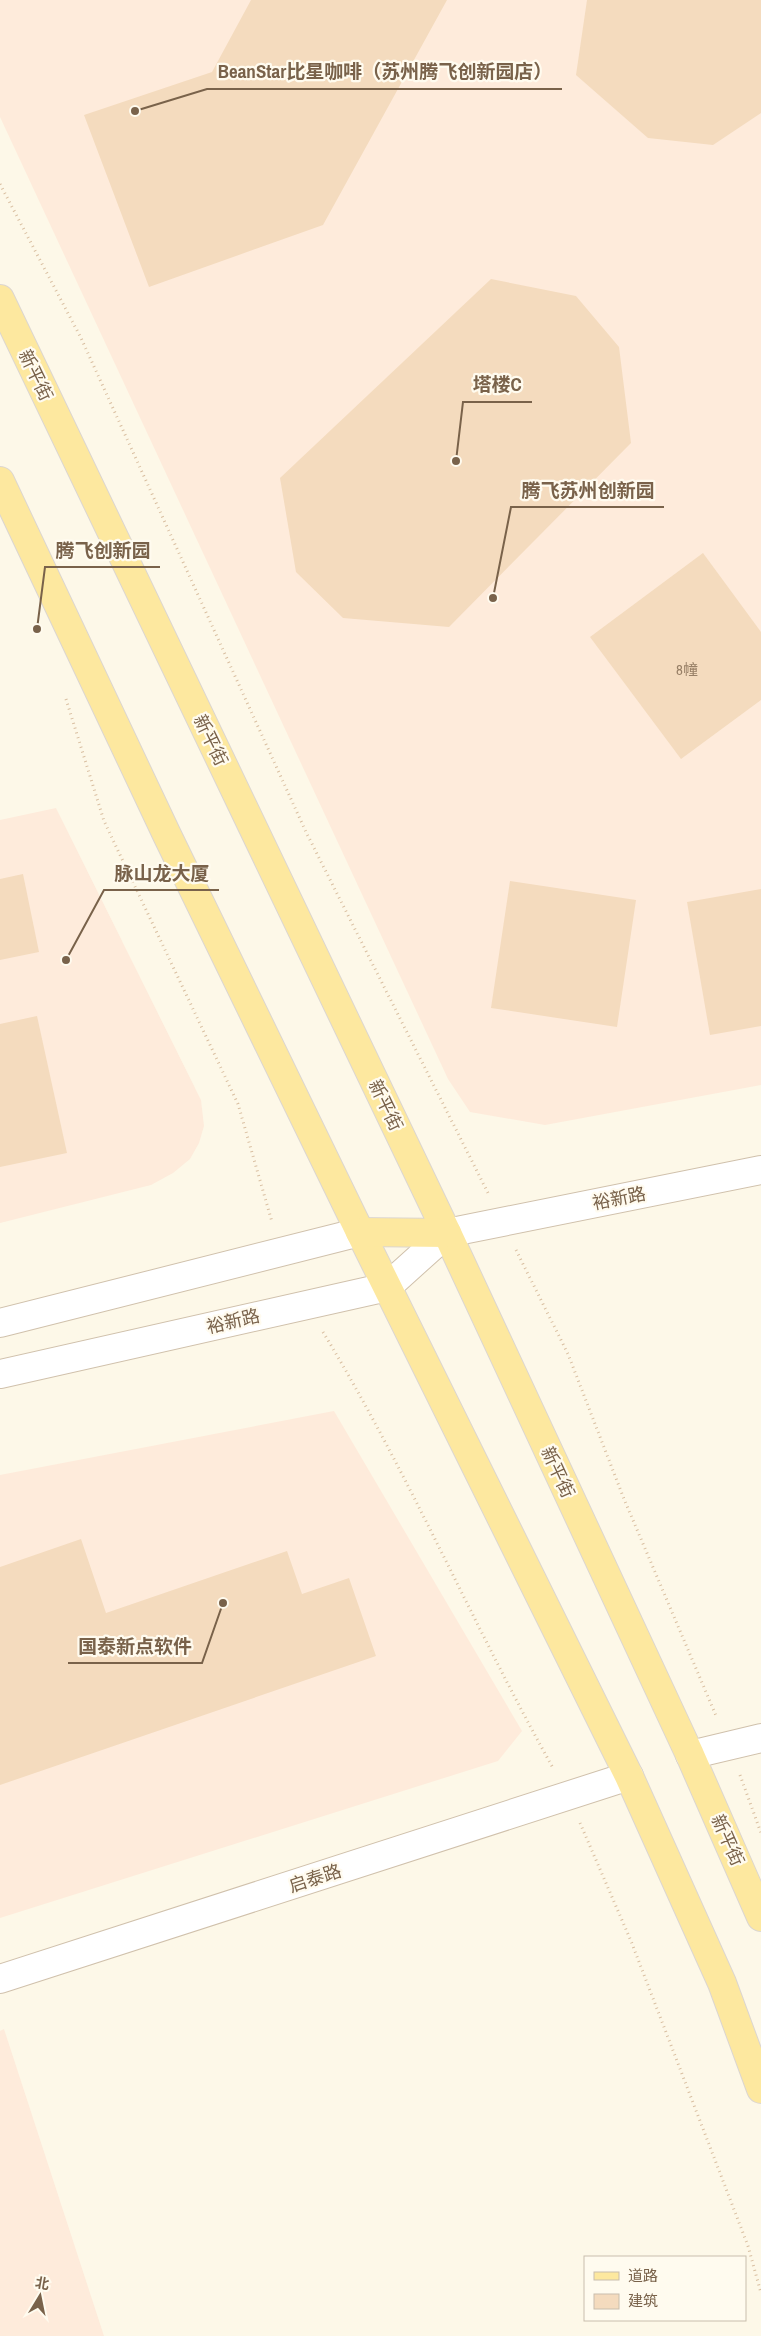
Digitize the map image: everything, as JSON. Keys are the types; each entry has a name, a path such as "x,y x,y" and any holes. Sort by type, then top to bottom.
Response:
{"main road":[{"name":"新平街","path":"0,299 447,1233 690,1755 761,1917"},
{"path":"0,481 167,835 387,1287 629,1776 722,1983 761,2089"},
{"name":"裕新路","path":"360,1232 447,1233"}],"street":[{"name":"裕新路","path":"0,1374 387,1287 447,1233 761,1170"},
{"name":"裕新路","path":"0,1323 360,1232"},
{"path":"690,1755 761,1738"},
{"name":"启泰路","path":"0,1979 629,1776"}],"path":[{"path":"0,184 81,338 306,832 568,1354 624,1499 729,1746 761,1833"},
{"path":"64,693 104,821 238,1104 281,1252"},
{"path":"306,1305 362,1396 512,1694 569,1796 631,1941 748,2246 761,2293"}],"shaded area":[{"path":"0,0 761,0 761,1085 545,1125 470,1112 448,1079 0,117"},
{"path":"56,808 201,1100 204,1126 199,1143 190,1159 173,1173 151,1185 0,1223 0,820"},
{"path":"334,1411 522,1731 498,1761 0,1918 0,1475"},
{"path":"4,2029 104,2336 0,2336 0,2031"}],"building":[{"path":"251,0 447,0 323,225 149,287 84,115 212,72"},
{"path":"587,0 761,0 761,113 713,145 648,138 576,75"},
{"path":"491,279 576,296 619,347 631,443 449,627 343,618 296,572 280,478"},
{"path":"703,553 761,632 761,700 681,759 590,637"},
{"path":"23,874 39,952 0,960 0,879"},
{"path":"510,881 636,900 617,1027 491,1008"},
{"path":"761,889 761,1026 710,1035 687,902"},
{"path":"37,1016 67,1153 0,1167 0,1024"},
{"path":"81,1539 106,1613 287,1551 302,1594 349,1578 376,1656 0,1785 0,1567"}],"place":[{"name":"BeanStar比星咖啡（苏州腾飞创新园店）","path":"135,111"},
{"name":"塔楼C","path":"456,461"},
{"name":"腾飞苏州创新园","path":"493,598"},
{"name":"腾飞创新园","path":"37,629"},
{"name":"脉山龙大厦","path":"66,960"},
{"name":"国泰新点软件","path":"223,1603"}]}
